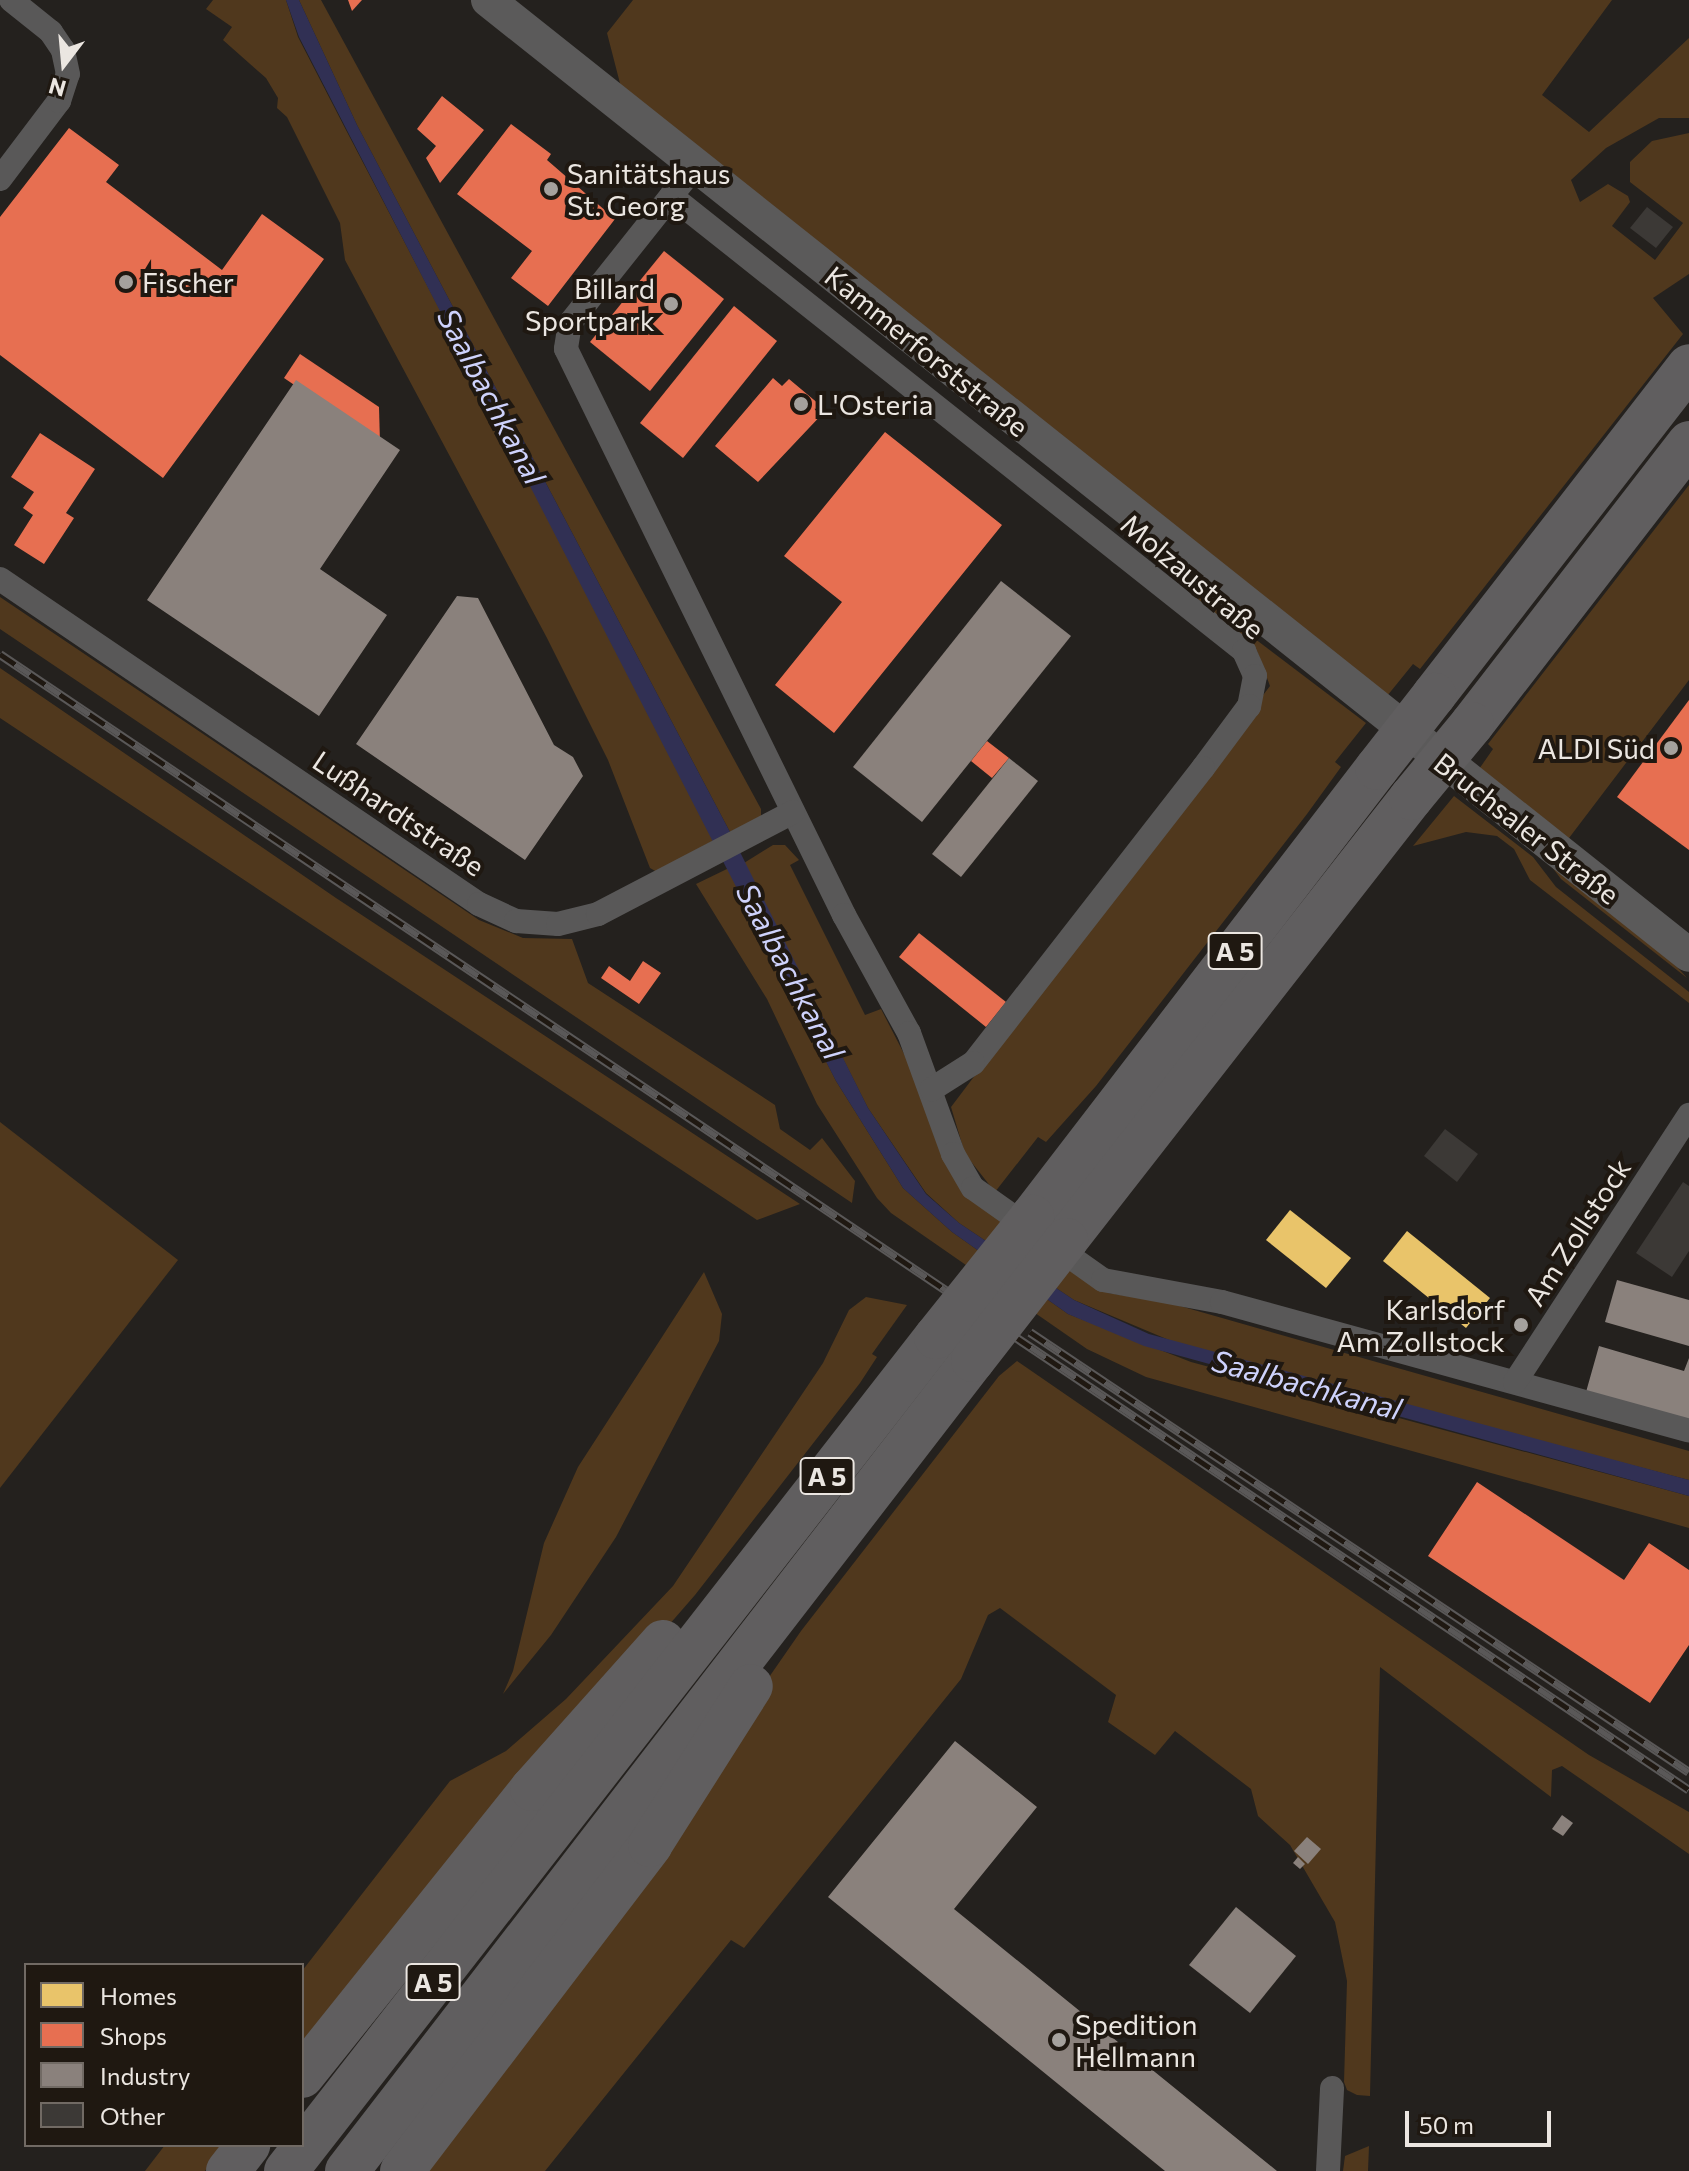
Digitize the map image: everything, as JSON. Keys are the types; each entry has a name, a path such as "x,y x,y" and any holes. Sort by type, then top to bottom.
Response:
{"highway":[{"name":"A 5","path":"347,2171 973,1360 1044,1231 1377,768 1689,366"},
{"name":"A 5","path":"286,2171 936,1337 1044,1231 1411,798 1472,724 1689,443"},
{"path":"304,2074 558,1760 683,1619 775,1543"},
{"name":"A 5","path":"402,2171 650,1845 741,1705 812,1566"},
{"path":"228,2171 246,2147"}],"street":[{"path":"0,179 59,101 68,74 63,50 51,32 11,0"},
{"name":"Kammerforststraße","path":"488,0 1367,701"},
{"path":"695,166 570,323 566,349 793,812 909,1033 961,1172 988,1203 1044,1231 1103,1280 1124,1287 1222,1302 1689,1431"},
{"name":"Molzaustraße","path":"671,196 1244,651 1255,676 1249,706 973,1063 932,1089"},
{"name":"Lußhardtstraße","path":"0,579 496,913 531,924 575,921 703,860 793,812"},
{"name":"Bruchsaler Straße","path":"1367,701 1689,955"},
{"name":"Am Zollstock","path":"1515,1382 1689,1115"},
{"path":"1328,2171 1332,2088"}],"shaded area":[{"path":"213,0 286,0 298,37 716,839 657,872 650,868 608,760 547,638 345,260 340,223 287,117 277,108 278,98 266,78 223,40 232,27 206,9"},
{"path":"299,0 321,0 761,809 761,818 730,832 357,125"},
{"path":"633,0 1612,0 1542,95 1589,132 1689,38 1689,118 1659,118 1606,148 1571,180 1580,202 1608,184 1628,196 1630,202 1612,226 1655,260 1683,223 1630,182 1630,162 1652,141 1689,133 1689,274 1653,298 1683,334 1420,669 1413,664 1383,701 623,95 607,33"},
{"path":"1689,485 1689,680 1566,842 1477,772 1493,749 1488,744"},
{"path":"1172,576 1366,723 1335,762 1341,767 1307,814 1096,1086 1046,1142 1038,1137 995,1192 965,1154 951,1107 1270,686 1257,651"},
{"path":"0,597 479,920 523,938 572,939 588,983 775,1105 780,1129 810,1150 822,1138 855,1181 852,1203 0,629"},
{"path":"0,668 336,898 800,1204 757,1220 0,718"},
{"path":"1454,796 1533,857 1556,887 1689,992 1689,1003 1530,880 1514,849 1497,836 1466,832 1413,846"},
{"path":"773,845 785,845 799,860 790,865 865,1015 881,1009 916,1077 941,1154 1108,1293 1166,1302 1689,1451 1689,1480 1195,1351 1074,1300 959,1223 926,1193 868,1108 744,863"},
{"path":"1546,859 1672,961 1687,978 1561,879"},
{"path":"729,868 836,1081 903,1188 952,1232 1068,1314 1191,1362 1689,1496 1689,1528 1146,1377 1087,1349 891,1213 877,1198 817,1104 767,999 696,884"},
{"path":"0,1122 178,1260 0,1488"},
{"path":"704,1272 722,1314 719,1341 616,1537 551,1635 503,1694 513,1671 544,1543 578,1467"},
{"path":"866,1297 907,1305 872,1354 877,1357 860,1383 695,1595 304,2045 304,1968 450,1781 506,1751 566,1699 673,1586 823,1363 849,1310"},
{"path":"1017,1361 1589,1755 1689,1812 1689,1854 1562,1766 1552,1770 1551,1797 1380,1667 1370,2096 1357,2095 1347,2090 1344,2082 1347,1981 1335,1922 1290,1845 1258,1816 1251,1789 1175,1731 1155,1755 1108,1722 1116,1695 1000,1608 988,1615 961,1679 744,1948 731,1940 545,2171 426,2171 801,1631 999,1376"},
{"path":"1369,2146 1368,2171 1343,2171 1345,2156"},
{"path":"163,2147 223,2147 205,2171 145,2171"}],"water":[{"name":"Saalbachkanal","path":"286,0 299,0 357,125 730,832 868,1108 926,1194 959,1223 1074,1300 1149,1334 1689,1480 1689,1496 1144,1346 1068,1314 952,1232 903,1188 836,1081 299,37"}],"building: Homes":[{"path":"1290,1210 1351,1258 1326,1288 1266,1240"},
{"path":"1407,1231 1490,1298 1466,1328 1383,1261"},
{"name":"Karlsdorf Am Zollstock","path":"1520,1319 1526,1323 1521,1330 1516,1326"}],"building: Shops":[{"path":"348,0 362,0 352,11"},
{"path":"442,96 484,130 440,183 426,158 436,146 417,129"},
{"path":"511,124 551,154 547,160 615,219 548,306 511,278 532,251 457,194"},
{"path":"69,128 119,165 106,182 222,270 262,214 324,259 163,478 0,355 0,217"},
{"path":"664,251 724,299 650,391 590,342"},
{"path":"734,306 777,341 683,458 640,423"},
{"path":"300,354 379,407 380,443 284,378"},
{"path":"773,378 782,386 789,379 826,410 758,482 715,446"},
{"path":"885,432 1002,525 834,733 775,685 842,602 784,556"},
{"path":"40,433 95,469 66,513 74,518 44,564 14,545 33,515 23,508 34,492 11,477"},
{"name":"ALDI Süd","path":"1689,700 1689,850 1617,797"},
{"path":"987,741 1009,758 992,778 971,761"},
{"path":"919,933 1006,1002 986,1027 899,957"},
{"path":"643,961 661,973 639,1004 601,978 609,966 630,981"},
{"path":"1477,1482 1624,1580 1649,1543 1689,1570 1689,1645 1650,1703 1428,1556"}],"building: Industry":[{"path":"296,380 400,450 320,569 387,615 319,716 147,600"},
{"path":"1001,581 1071,636 922,822 853,767"},
{"path":"457,596 478,598 554,745 573,757 583,776 525,860 356,744"},
{"path":"1009,758 1038,781 961,877 932,854"},
{"path":"1617,1280 1689,1300 1689,1346 1605,1322"},
{"path":"1599,1346 1684,1371 1689,1358 1689,1421 1586,1392"},
{"name":"Spedition Hellmann","path":"955,1741 1037,1807 954,1909 1277,2171 1165,2171 828,1897"},
{"path":"1562,1815 1573,1823 1563,1836 1552,1829"},
{"path":"1307,1837 1321,1849 1308,1864 1294,1851"},
{"path":"1298,1857 1305,1864 1300,1869 1293,1863"},
{"path":"1236,1907 1296,1956 1250,2013 1189,1965"}],"building: Other":[{"path":"1647,207 1673,227 1656,248 1630,228"},
{"path":"1445,1129 1478,1154 1457,1182 1424,1156"},
{"path":"1683,1182 1689,1186 1689,1251 1672,1277 1636,1253"}],"railway":[{"path":"0,654 1689,1790"},
{"path":"1030,1332 1689,1772"}],"place":[{"name":"Sanitätshaus St. Georg","path":"551,189"},
{"name":"Fischer","path":"126,282"},
{"name":"Billard Sportpark","path":"671,304"},
{"name":"L'Osteria","path":"801,404"},
{"name":"ALDI Süd","path":"1671,748"},
{"name":"Karlsdorf Am Zollstock","path":"1521,1325"},
{"name":"Spedition Hellmann","path":"1059,2040"}]}
